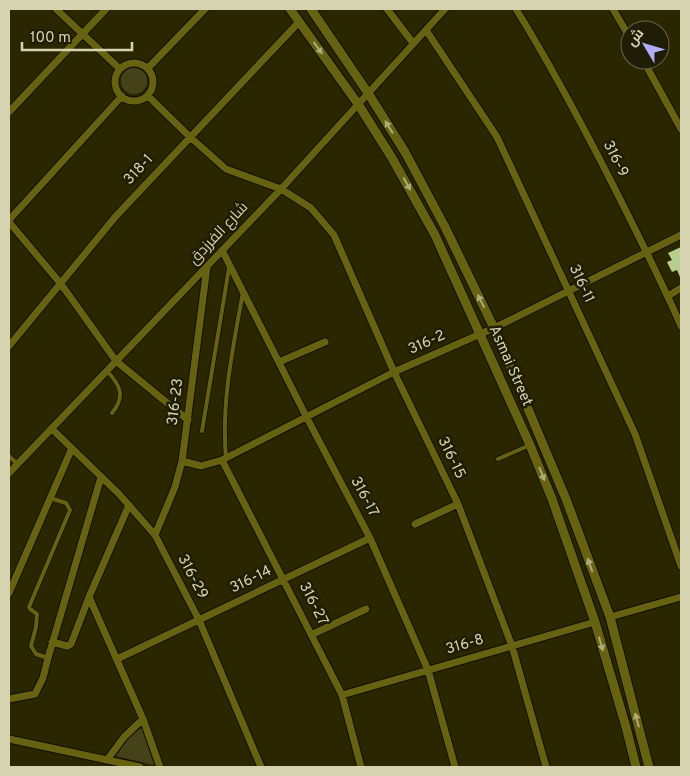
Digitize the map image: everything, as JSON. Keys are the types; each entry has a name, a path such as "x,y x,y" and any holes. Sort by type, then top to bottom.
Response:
{"street":[{"path":"56,9 120,69"},
{"path":"9,112 106,9"},
{"path":"148,68 205,9"},
{"name":"Asmai Street","path":"290,9 358,104 392,158 436,235 530,445 552,499 594,622 626,727 636,767"},
{"name":"Asmai Street","path":"311,9 405,152 445,227 494,328 566,499 610,617 649,767"},
{"path":"387,9 413,44"},
{"name":"شارع الفرزدق","path":"9,473 281,189 445,9"},
{"name":"316-9","path":"516,9 544,54 647,252 681,326"},
{"path":"613,9 620,21"},
{"name":"318-1","path":"9,346 116,216 299,22"},
{"name":"316-11","path":"426,30 496,137 569,290 635,434 681,566"},
{"path":"131,63 143,64 148,68 154,79 148,96 138,101 132,101 122,96 115,80 120,69 131,63"},
{"path":"649,70 681,129"},
{"path":"122,96 9,221 61,284 116,361 188,420"},
{"name":"316-15","path":"148,96 190,137 226,168 281,189 311,208 334,235 394,372 458,504 512,646 546,767"},
{"name":"316-2","path":"182,461 202,466 224,459 394,372 494,328 681,235"},
{"name":"316-17","path":"222,250 370,538 428,670 455,767"},
{"name":"316-23","path":"155,535 175,487 182,461 207,267"},
{"path":"668,296 681,288"},
{"path":"279,362 325,342"},
{"name":"316-29","path":"52,429 129,505 155,535 199,620 261,767"},
{"path":"9,593 72,448"},
{"name":"316-27","path":"224,459 342,695 361,767"},
{"path":"9,699 35,694 44,678 52,642 101,477"},
{"path":"415,524 458,504"},
{"path":"52,642 67,646 71,644 129,505"},
{"name":"316-14","path":"117,659 370,538"},
{"path":"89,597 143,719 160,767"},
{"path":"610,617 681,597"},
{"path":"313,634 366,610"},
{"name":"316-8","path":"342,695 594,622"},
{"path":"107,760 124,737 143,719"},
{"path":"9,739 140,767"}],"lane":[{"path":"202,431 230,265"},
{"path":"224,459 227,394 243,291"},
{"path":"107,371 119,385 120,400 112,413"},
{"path":"498,459 530,445"},
{"path":"9,456 17,464"},
{"path":"48,658 36,654 31,646 37,614 30,607 70,510 66,503 50,498"}],"shaded area":[{"path":"134,68 143,72 147,81 143,90 134,94 125,90 121,81 125,72"},
{"path":"142,728 154,765 116,756 127,740"}],"building":[{"path":"681,247 680,277 677,270 672,272 667,262 672,260 668,253"}]}
